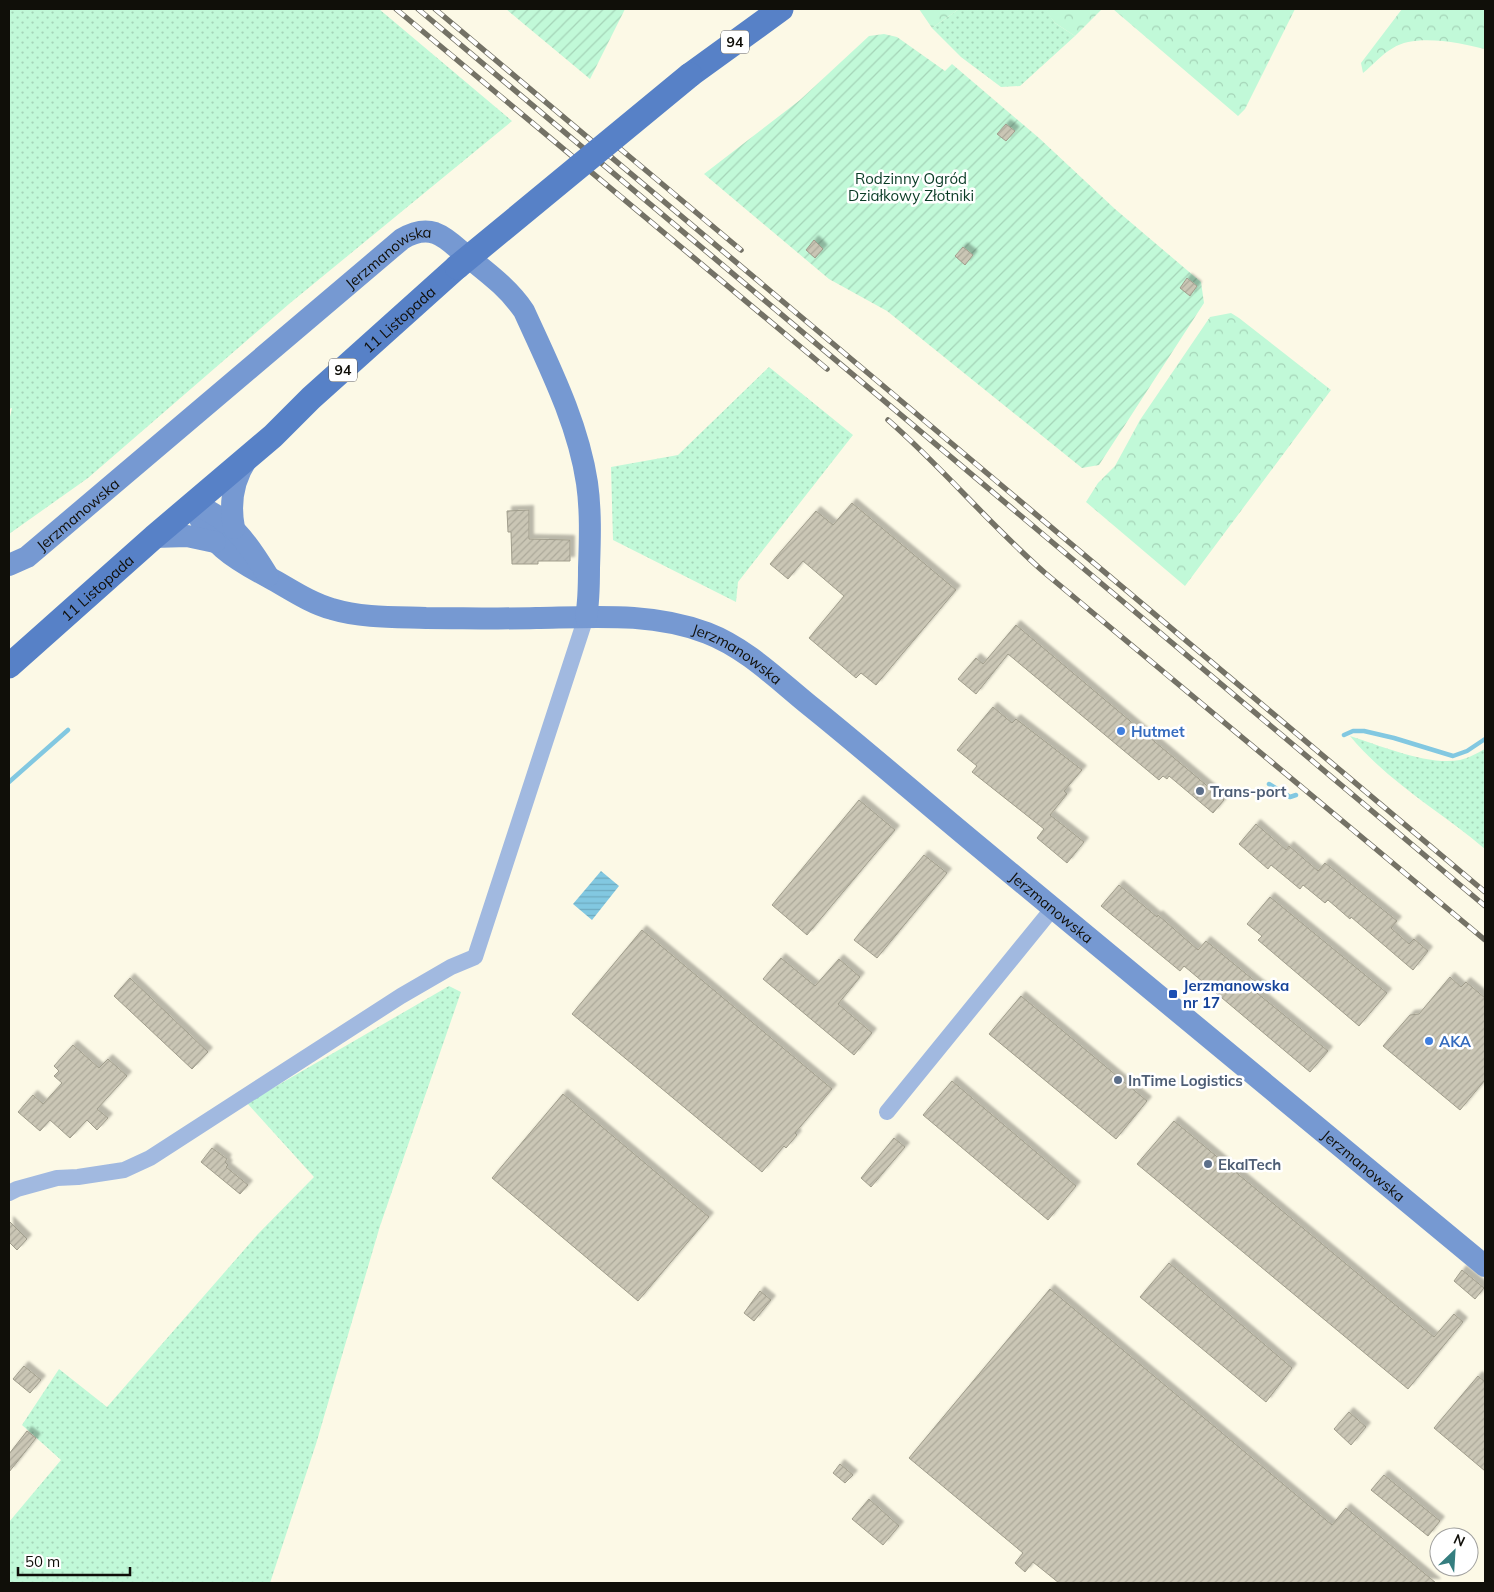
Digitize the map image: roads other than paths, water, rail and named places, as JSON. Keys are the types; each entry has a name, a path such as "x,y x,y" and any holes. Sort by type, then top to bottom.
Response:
{"main road":[{"name":"11 Listopada","path":"9,666 154,537 247,459 440,283 690,75 781,9"}],"street":[{"name":"Jerzmanowska","path":"9,565 27,557 402,239 415,232 429,232 448,240 514,296 528,320 569,418 581,455 588,493 590,541 586,617"},
{"path":"234,528 231,511 232,491 240,469 247,459"},
{"path":"194,503 217,515 234,528 252,549 268,577"},
{"name":"Jerzmanowska","path":"194,503 200,519 215,542 240,561 315,603 334,610 359,615 403,617 647,618 709,634 751,658 1485,1266"},
{"name":"Jerzmanowska","path":"154,537 187,536 215,542"},
{"path":"9,1193 57,1178 124,1170 150,1158 401,996 451,967 475,957 586,617"},
{"path":"887,1112 1053,908"}],"water":[{"path":"601,871 619,886 592,920 573,904"}],"waterway":[{"path":"9,782 68,730"},
{"path":"1344,735 1353,731 1364,731 1453,756 1467,751 1485,739"},
{"path":"1269,784 1290,797 1296,795"}],"railway":[{"path":"396,9 827,369"},
{"path":"418,9 1485,906"},
{"path":"435,9 1485,892"},
{"path":"618,147 741,250"},
{"path":"888,420 1045,573 1485,940"}],"place":[{"name":"Hutmet","path":"1121,731"},
{"name":"Trans-port","path":"1200,791"},
{"name":"Jerzmanowska nr 17","path":"1173,994"},
{"name":"AKA","path":"1429,1041"},
{"name":"InTime Logistics","path":"1118,1080"},
{"name":"EkalTech","path":"1208,1164"}],"park label":[{"name":"Rodzinny Ogród Działkowy Złotniki","path":"911,186"}]}
